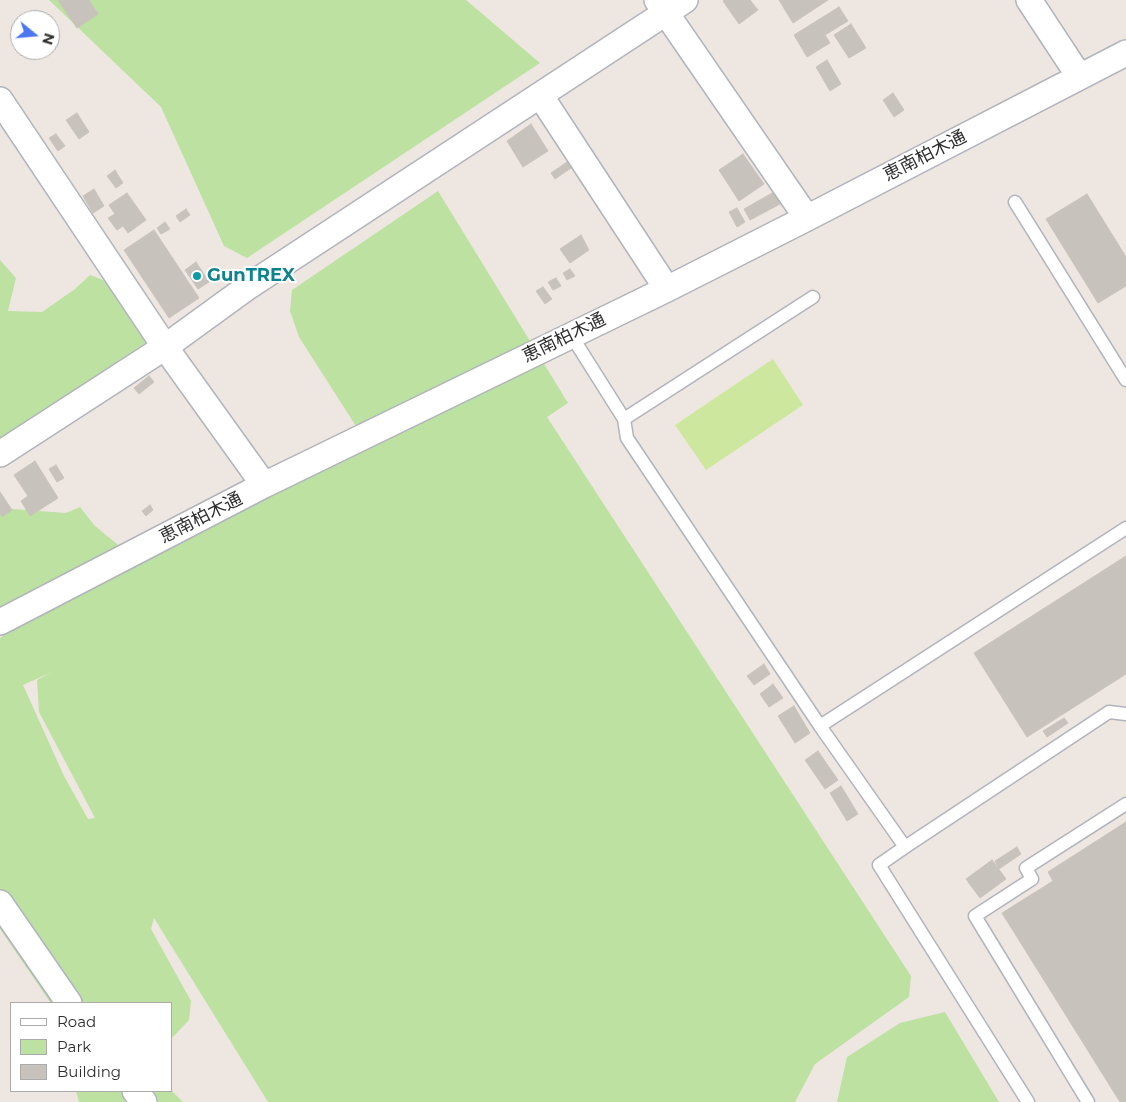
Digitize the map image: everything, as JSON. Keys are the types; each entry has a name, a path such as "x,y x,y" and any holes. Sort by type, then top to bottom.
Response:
{"street":[{"path":"1029,0 1079,76"},
{"path":"0,454 166,347 248,286 540,95 669,4 807,218"},
{"name":"恵南柏木通","path":"0,622 264,485 667,289 1126,53"},
{"path":"540,95 667,289"},
{"path":"0,100 166,347 264,485"},
{"path":"0,903 67,1002"},
{"path":"136,1092 144,1102"}],"lane":[{"path":"1015,202 1126,380"},
{"path":"624,419 813,297"},
{"path":"571,335 624,419 627,438 820,726 905,847"},
{"path":"820,726 1126,528"},
{"path":"1028,1102 879,865 1109,712 1126,714"},
{"path":"1088,1102 976,916 1032,879 1026,868 1126,804"}],"green space":[{"path":"49,0 466,0 540,63 247,258 224,246 161,107"},
{"path":"438,191 568,403 547,417 911,976 909,997 815,1064 795,1102 268,1102 154,918 151,929 191,1001 189,1020 172,1038 172,1002 50,1002 0,929 0,638 6,634 0,623 0,508 66,513 80,507 95,526 139,562 368,445 299,337 290,311 292,290","holes":["52,672 37,680 39,712 95,818 88,819 64,776 23,685"]},
{"path":"0,260 16,278 8,311 42,312 75,289 90,275 114,284 148,341 0,440"},
{"path":"773,359 803,405 706,470 675,425"},
{"path":"945,1012 999,1102 837,1102 847,1057 900,1023"},
{"path":"172,1091 183,1102 79,1102 76,1092"}],"building":[{"path":"58,0 89,0 98,14 77,28"},
{"path":"750,0 758,10 739,24 723,1"},
{"path":"779,0 828,0 793,23"},
{"path":"839,7 848,21 825,35 830,43 807,57 794,35"},
{"path":"851,24 866,48 849,58 834,35"},
{"path":"827,60 841,84 830,91 816,67"},
{"path":"893,93 904,110 894,117 883,100"},
{"path":"77,113 89,132 79,139 66,120"},
{"path":"531,124 548,151 523,167 507,141"},
{"path":"56,134 65,146 58,151 49,138"},
{"path":"743,154 764,184 739,201 719,170"},
{"path":"567,162 571,168 555,179 551,173"},
{"path":"115,170 123,183 116,188 107,176"},
{"path":"94,189 104,206 93,213 83,196"},
{"path":"774,192 780,204 750,220 744,209"},
{"path":"127,193 146,220 128,233 123,226 117,230 108,218 115,214 109,205"},
{"path":"1087,194 1126,257 1126,286 1098,303 1046,219"},
{"path":"737,208 745,222 737,227 729,212"},
{"path":"186,209 190,215 180,222 176,216"},
{"path":"165,222 170,229 161,234 157,228"},
{"path":"154,230 199,298 169,318 124,250"},
{"path":"581,235 589,250 570,263 560,249"},
{"name":"GunTREX","path":"196,262 209,282 198,289 185,270"},
{"path":"570,269 575,276 567,280 563,273"},
{"path":"556,278 561,286 553,290 548,282"},
{"path":"543,287 552,299 545,304 536,291"},
{"path":"149,376 154,382 139,394 134,388"},
{"path":"35,461 58,498 30,516 21,501 28,496 14,475"},
{"path":"56,465 64,478 57,482 49,469"},
{"path":"0,492 12,510 2,517 0,513"},
{"path":"150,505 153,510 146,516 142,511"},
{"path":"1126,556 1126,674 1027,737 974,653"},
{"path":"764,664 770,674 754,685 747,676"},
{"path":"773,684 783,698 769,707 760,694"},
{"path":"794,706 810,733 795,743 778,716"},
{"path":"1064,718 1068,723 1047,737 1043,731"},
{"path":"818,751 838,780 825,789 805,760"},
{"path":"841,786 858,814 847,821 830,793"},
{"path":"1126,822 1126,1102 1120,1102 1002,913 1053,881 1048,872"},
{"path":"1017,847 1021,854 999,869 995,861"},
{"path":"992,860 1006,879 980,898 966,879"}],"place":[{"name":"GunTREX","path":"197,276"}]}
